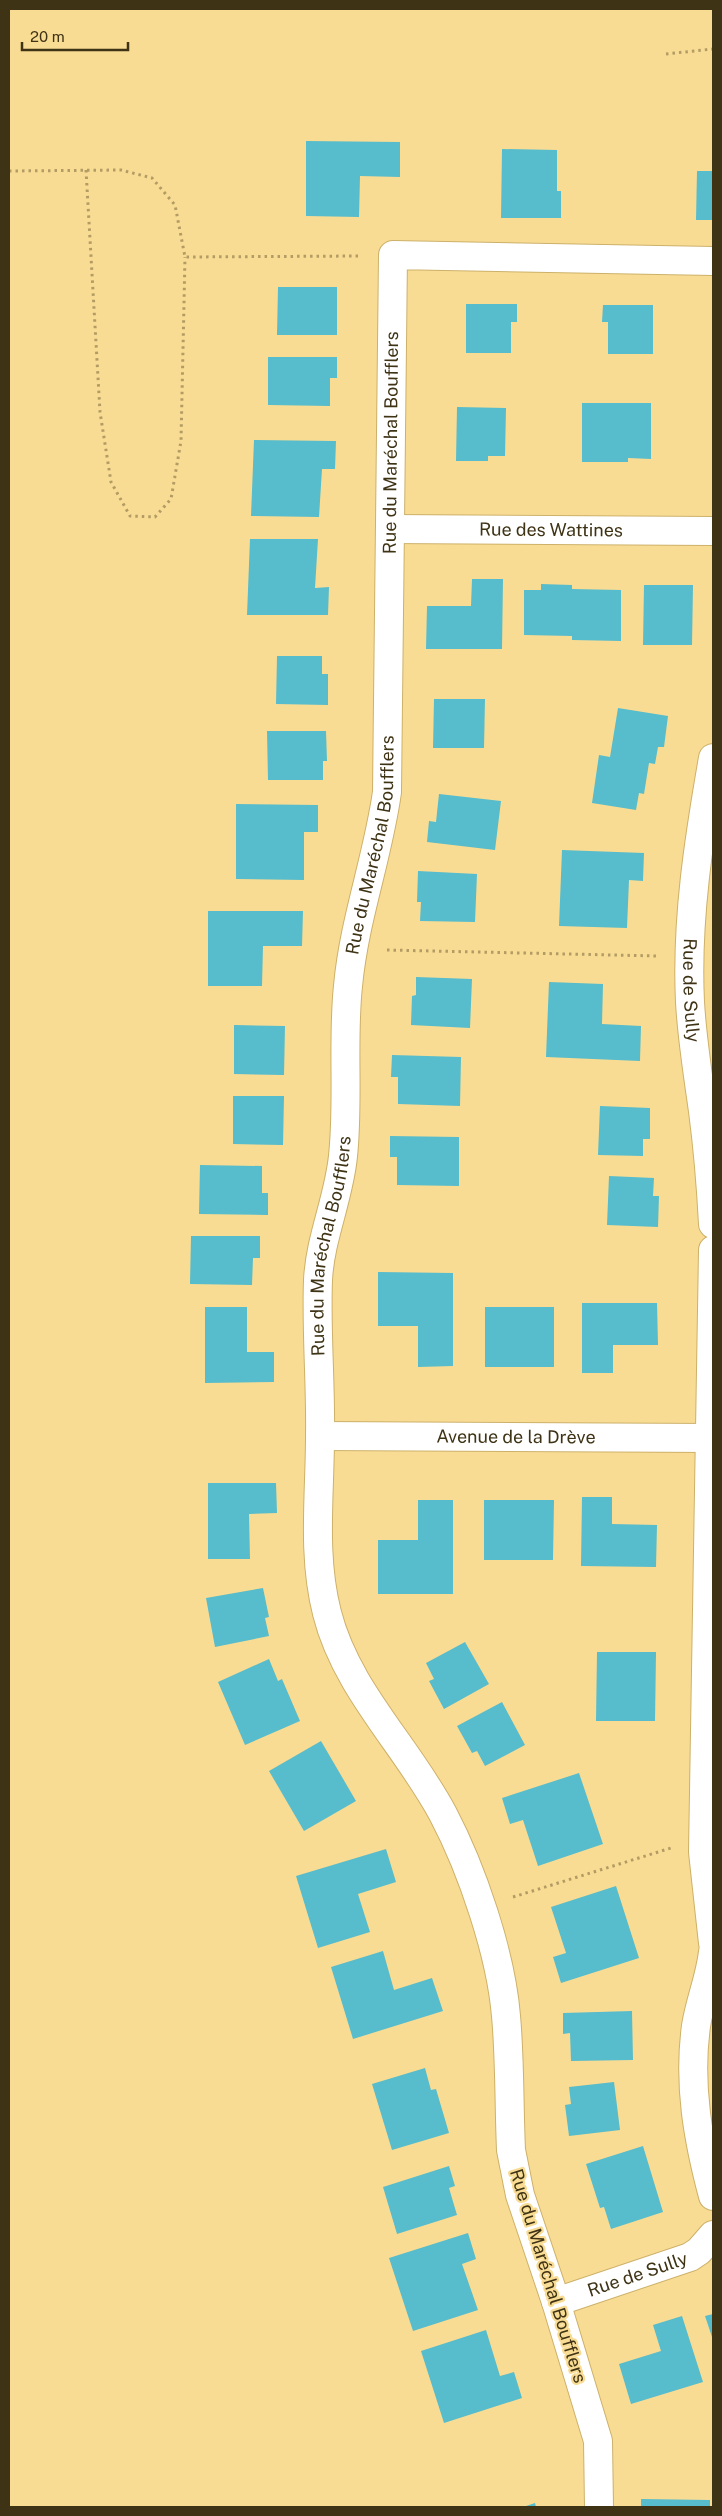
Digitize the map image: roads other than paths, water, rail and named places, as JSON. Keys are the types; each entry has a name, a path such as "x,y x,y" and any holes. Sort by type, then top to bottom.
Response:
{"street":[{"name":"Rue du Maréchal Boufflers","path":"599,2507 598,2441 556,2302 520,2195 515,2172 511,2150 506,2012 482,1909 468,1865 444,1816 420,1774 357,1684 341,1654 327,1613 318,1538 320,1436 318,1279 343,1154 348,986 354,947 382,832 387,792 393,254 713,261"},
{"name":"Rue des Wattines","path":"390,529 713,531"},
{"name":"Rue de Sully","path":"713,758 699,839 690,955 694,1050 708,1157 713,1224"},
{"path":"713,1250 712,1438 703,1841 706,1890 713,1942"},
{"name":"Avenue de la Drève","path":"320,1436 712,1438"},
{"path":"713,1952 696,2026 692,2075 700,2142 713,2196"},
{"name":"Rue de Sully","path":"556,2302 690,2257 699,2251 713,2235"}]}
